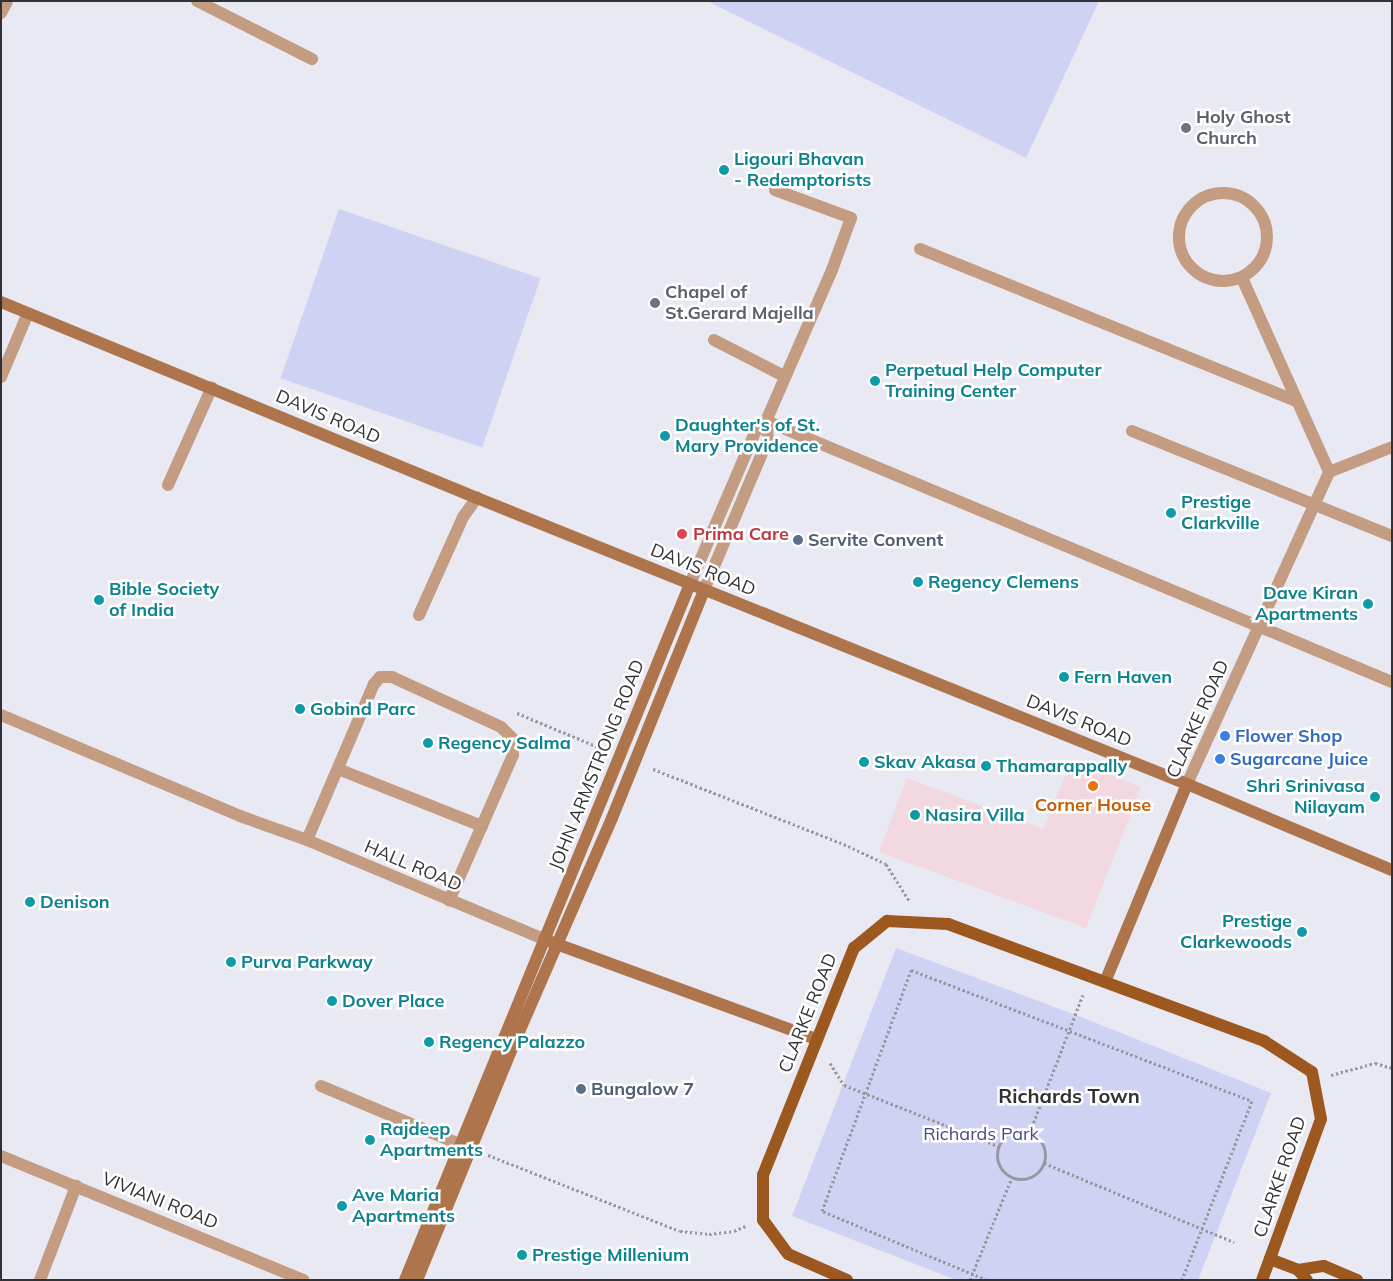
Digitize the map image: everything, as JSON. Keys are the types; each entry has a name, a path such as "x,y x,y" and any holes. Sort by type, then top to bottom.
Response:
{"main road":[{"name":"CLARKE ROAD","path":"763,1220 762,1175 854,948 886,921 948,924 1264,1040 1312,1072 1321,1119 1262,1280"},
{"path":"763,1220 788,1254 848,1280"},
{"path":"1270,1259 1302,1275 1324,1266 1357,1280"}],"street":[{"path":"1,13 7,1"},
{"path":"197,1 312,59"},
{"name":"JOHN ARMSTRONG ROAD","path":"417,1280 465,1146 544,939 690,584 755,432 766,421 784,376 832,270 851,218 774,190"},
{"path":"1213,194 1233,194 1251,202 1263,218 1268,236 1264,256 1252,271 1242,278 1214,280 1196,272 1184,257 1179,238 1183,218 1195,203 1213,194"},
{"path":"920,249 1297,401"},
{"path":"1242,278 1328,472 1392,447"},
{"name":"DAVIS ROAD","path":"1,302 704,590 1188,784 1392,870"},
{"path":"1,377 28,313"},
{"path":"714,340 784,376"},
{"path":"168,485 212,387"},
{"path":"704,590 768,438 766,421 1392,682"},
{"path":"1132,431 1392,536"},
{"name":"CLARKE ROAD","path":"1104,982 1188,784 1328,472"},
{"path":"419,615 463,517 478,498"},
{"name":"JOHN ARMSTRONG ROAD","path":"405,1280 557,944 704,590"},
{"path":"307,840 374,684 380,677 392,677 501,727 512,738 513,755 449,901"},
{"name":"HALL ROAD","path":"1,715 240,816 307,840 449,901 544,939 816,1039"},
{"path":"338,768 482,826"},
{"path":"321,1086 465,1146"},
{"name":"VIVIANI ROAD","path":"1,1156 304,1280"},
{"path":"40,1280 76,1186"}],"path":[{"path":"509,710 620,756"},
{"path":"634,762 848,846 886,864 909,901 918,922"},
{"path":"987,1280 822,1211 911,970 1252,1101 1182,1280"},
{"path":"1030,1132 1076,1015"},
{"path":"1314,1080 1375,1063 1392,1068"},
{"path":"844,1085 998,1146"},
{"path":"1015,1131 1030,1132 1042,1142 1045,1149 1044,1164 1034,1175 1027,1178 1012,1177 1000,1167 996,1153 998,1146 1008,1134 1015,1131"},
{"path":"465,1146 680,1231 709,1234 734,1231 763,1220"},
{"path":"1044,1164 1234,1242"},
{"path":"970,1280 1012,1177"}],"shaded area":[{"path":"1072,760 1141,787 1086,928 879,852 907,778 1043,829"}],"green space":[{"path":"707,1 1099,1 1026,158"},
{"path":"339,209 540,278 482,448 281,378"},
{"name":"Richards Park","path":"896,948 1076,1015 1271,1093 1198,1280 956,1280 792,1216"}],"place":[{"name":"Holy Ghost Church","path":"1186,128"},
{"name":"Ligouri Bhavan - Redemptorists","path":"724,170"},
{"name":"Chapel of St.Gerard Majella","path":"655,303"},
{"name":"Perpetual Help Computer Training Center","path":"875,381"},
{"name":"Daughter's of St. Mary Providence","path":"665,436"},
{"name":"Prestige Clarkville","path":"1171,513"},
{"name":"Prima Care","path":"682,534"},
{"name":"Servite Convent","path":"798,540"},
{"name":"Regency Clemens","path":"918,582"},
{"name":"Bible Society of India","path":"99,600"},
{"name":"Dave Kiran Apartments","path":"1368,604"},
{"name":"Fern Haven","path":"1064,677"},
{"name":"Gobind Parc","path":"300,709"},
{"name":"Flower Shop","path":"1225,736"},
{"name":"Regency Salma","path":"428,743"},
{"name":"Sugarcane Juice","path":"1220,759"},
{"name":"Skav Akasa","path":"864,762"},
{"name":"Thamarappally","path":"986,766"},
{"name":"Corner House","path":"1093,786"},
{"name":"Shri Srinivasa Nilayam","path":"1375,797"},
{"name":"Nasira Villa","path":"915,815"},
{"name":"Denison","path":"30,902"},
{"name":"Prestige Clarkewoods","path":"1302,932"},
{"name":"Purva Parkway","path":"231,962"},
{"name":"Dover Place","path":"332,1001"},
{"name":"Regency Palazzo","path":"429,1042"},
{"name":"Bungalow 7","path":"581,1089"},
{"name":"Rajdeep Apartments","path":"370,1140"},
{"name":"Ave Maria Apartments","path":"342,1206"},
{"name":"Prestige Millenium","path":"522,1255"}],"district":[{"name":"Richards Town","path":"1069,1095"}]}
